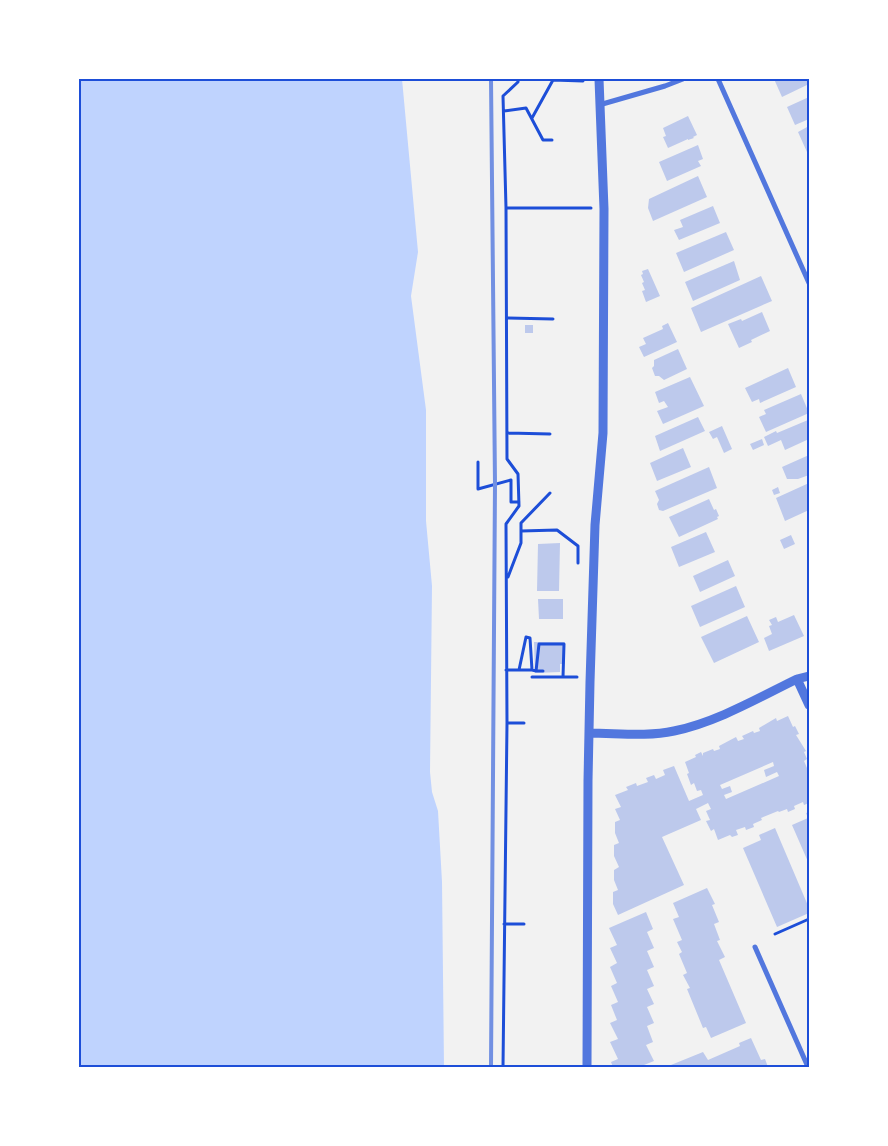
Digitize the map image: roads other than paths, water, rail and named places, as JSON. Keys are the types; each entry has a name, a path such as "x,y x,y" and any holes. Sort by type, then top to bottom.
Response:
{"street":[{"path":"587,1067 589,733 595,525 602,433 604,208 599,79"},
{"path":"599,106 683,79"},
{"path":"718,79 809,283"},
{"path":"798,679 809,668"},
{"path":"589,733 672,732 712,719 798,679 809,676"},
{"path":"798,679 809,705"},
{"path":"755,947 808,1067"}],"water":[{"path":"79,79 402,79 418,252 411,296 426,410 426,521 432,586 430,772 432,792 438,811 442,882 444,1067 79,1067"}],"railway":[{"path":"491,79 495,484 491,1067"}]}
